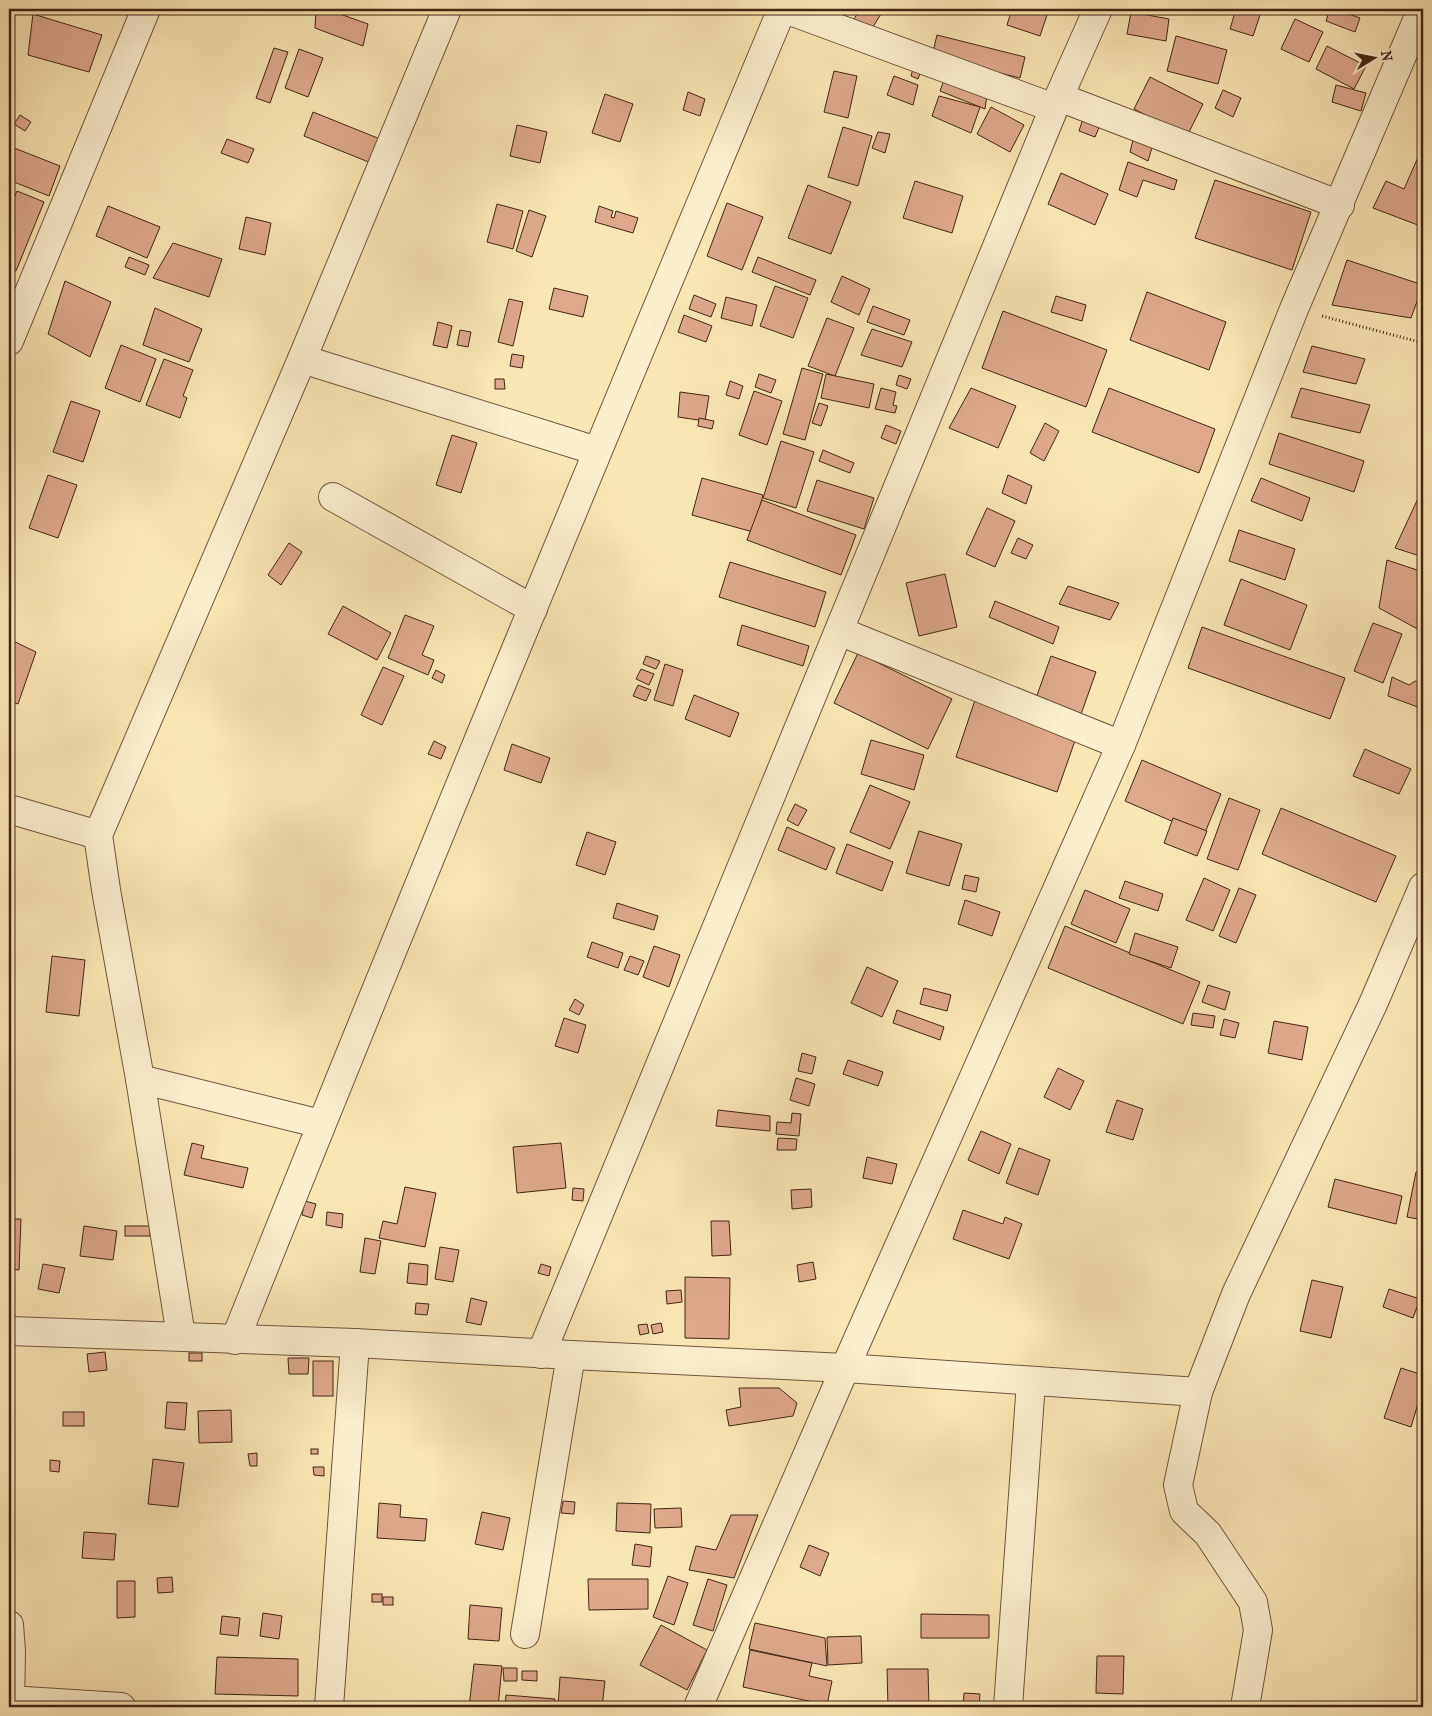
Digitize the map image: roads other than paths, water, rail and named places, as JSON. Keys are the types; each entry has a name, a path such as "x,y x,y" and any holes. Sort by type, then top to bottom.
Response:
{"street":[{"path":"10,337 146,9"},
{"path":"180,1336 140,1078 98,835 302,359 447,9"},
{"path":"235,1340 321,1124 597,451 783,9 1056,103 1340,205"},
{"path":"541,1354 1056,103 1098,9"},
{"path":"698,1707 845,1368 1121,745 1294,309 1422,9"},
{"path":"302,359 597,451"},
{"path":"333,497 533,609"},
{"path":"839,631 1121,745"},
{"path":"9,809 98,835"},
{"path":"1245,1707 1258,1630 1253,1602 1208,1534 1184,1511 1178,1484 1198,1392 1236,1294 1373,1004 1423,887"},
{"path":"140,1078 321,1124"},
{"path":"9,1331 355,1343 571,1356 845,1368 1198,1392"},
{"path":"329,1707 355,1343"},
{"path":"525,1634 571,1356"},
{"path":"1008,1707 1031,1382"},
{"path":"9,1625 11,1651 9,1702 121,1707"}]}
